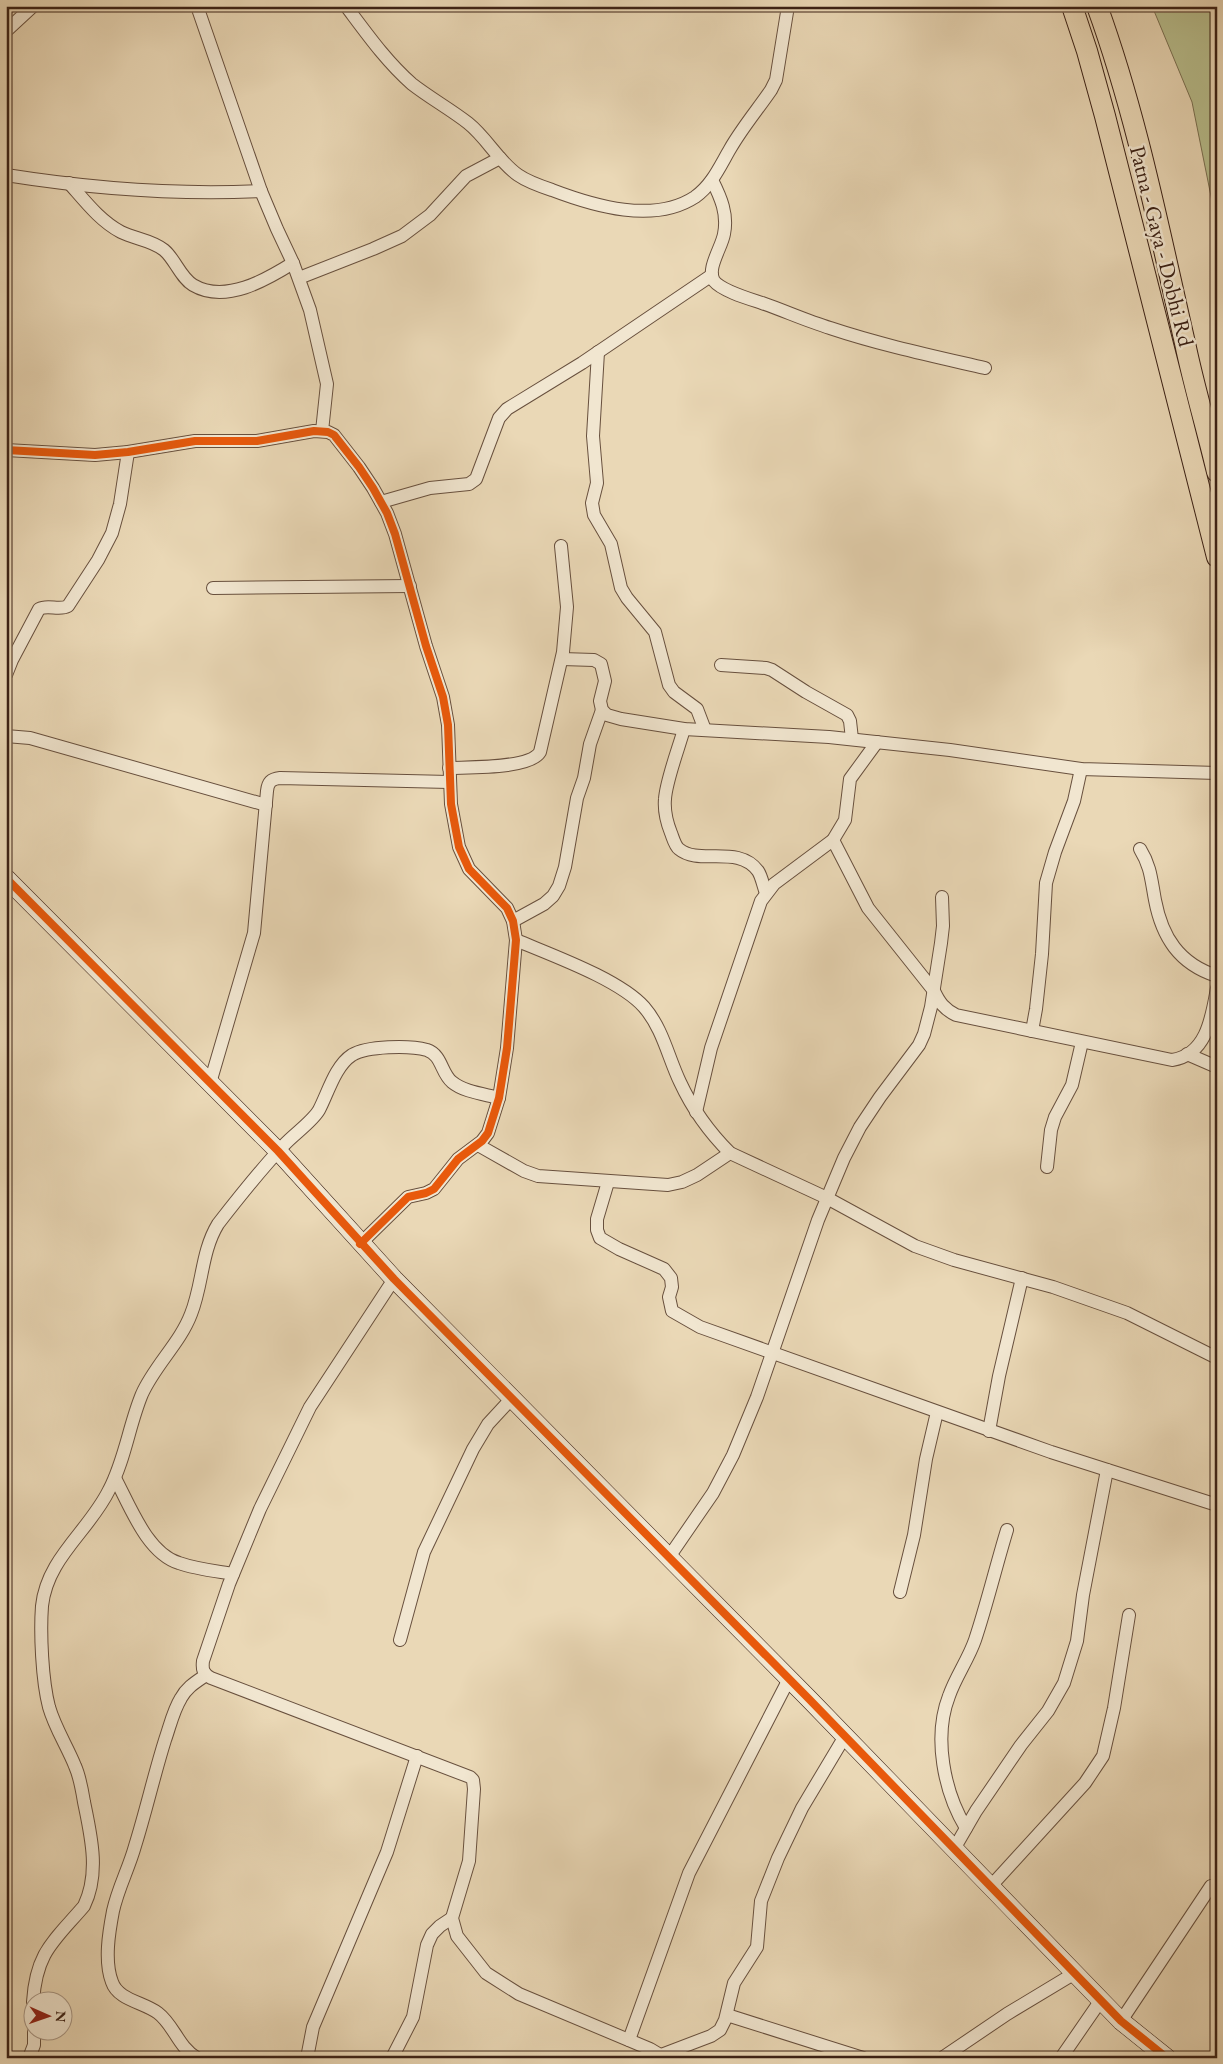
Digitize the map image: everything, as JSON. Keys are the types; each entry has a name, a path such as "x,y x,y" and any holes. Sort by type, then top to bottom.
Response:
{"main road":[{"name":"Patna - Gaya - Dobhi Rd","path":"1072,6 1105,116 1217,557"},
{"name":"Patna - Gaya - Dobhi Rd","path":"1097,6 1114,51 1151,187 1185,345 1217,472"}],"street":[{"path":"6,31 34,6"},
{"path":"197,6 261,191 293,263 310,310 325,372 326,397 322,431"},
{"path":"346,6 384,58 413,84 469,124 518,175 529,182 573,198 596,204 635,210 653,210 682,204 705,189 712,180 730,149 776,80 788,6"},
{"path":"299,278 402,236 430,215 466,176 500,158"},
{"path":"6,176 148,190 261,191"},
{"path":"712,180 725,210 726,221 724,235 712,267 712,275 715,282 734,293 830,328 897,348 985,368"},
{"path":"68,183 110,226 123,234 153,244 164,250 193,284 204,288 225,291 249,286 272,276 293,263"},
{"path":"381,502 430,488 469,484 476,479 499,418 507,408 598,352 712,275"},
{"path":"598,352 593,436 598,483 592,503 594,515 611,544 621,588 626,598 655,632 669,685 674,692 697,709 705,730"},
{"path":"6,450 95,455 128,452 195,441 257,441 322,431 334,435 359,467 381,502 400,548 426,646 443,697 448,726 448,768 454,822 464,860 477,879 508,908 513,921 516,940 511,1014 499,1098 488,1133 478,1145 458,1159 434,1189 408,1197 360,1244"},
{"path":"6,675 12,660 40,609 43,607 61,608 68,606 106,546 120,504 128,452"},
{"path":"448,768 529,762 538,756 562,659 566,607 561,546"},
{"path":"213,588 410,586"},
{"path":"513,921 544,904 559,886 565,867 577,798 584,778 590,744 602,710 600,701 605,681 601,664 594,660 562,659"},
{"path":"721,665 772,670 847,715 850,721 852,739"},
{"path":"602,710 607,715 621,719 684,729 852,739 979,753 1082,769 1217,773"},
{"path":"684,729 665,798 670,830 678,848 692,856 723,856 751,864 758,872 766,893"},
{"path":"6,736 30,738 266,805"},
{"path":"696,1112 711,1048 757,912 766,893 774,884 833,840 845,820 850,779 877,742"},
{"path":"1032,1031 1042,954 1046,883 1057,845 1074,801 1082,769"},
{"path":"210,1083 254,933 268,786 273,778 449,782"},
{"path":"833,840 868,908 934,991 940,1004 947,1011 1160,1059 1178,1059 1187,1054 1200,1042 1209,1028 1217,988"},
{"path":"1140,849 1152,873 1155,898 1164,932 1175,949 1192,965 1204,972 1217,976"},
{"path":"6,878 278,1151 360,1244 845,1736 1121,2021 1167,2058"},
{"path":"669,1557 725,1474 756,1397 804,1258 827,1198 860,1127 880,1096 919,1045 927,1024 934,991 943,926 942,896"},
{"path":"516,940 609,982 642,1006 656,1023 679,1081 696,1112 730,1153 827,1198 915,1246 954,1260 1053,1286 1127,1313 1217,1358"},
{"path":"1047,1167 1051,1130 1055,1117 1072,1085 1082,1042"},
{"path":"34,1992 36,1976 43,1955 84,1906 88,1897 93,1853 76,1768 56,1726 46,1689 42,1630 45,1589 61,1556 100,1507 115,1478 142,1395 192,1312 206,1249 211,1235 278,1151 317,1113 343,1064 351,1056 367,1049 405,1048 428,1051 437,1057 451,1081 458,1086 499,1098"},
{"path":"1187,1054 1217,1067"},
{"path":"478,1145 524,1171 538,1176 658,1185 682,1182 730,1153"},
{"path":"608,1182 597,1219 597,1230 600,1238 619,1249 664,1269 671,1278 672,1287 669,1297 672,1311 683,1319 700,1327 937,1412 1217,1505"},
{"path":"989,1430 1009,1329 1022,1278"},
{"path":"394,1279 310,1407 260,1509 233,1574 203,1661 202,1669 206,1675 466,1774 473,1780 470,1861 452,1918 457,1936 477,1963 495,1980 526,1997 663,2056 716,2033 720,2030 727,2014 734,1983 757,1947 761,1901 774,1867 802,1808 845,1736"},
{"path":"400,1640 420,1563 428,1544 477,1442 488,1424 512,1398"},
{"path":"900,1592 914,1535 926,1460 937,1412"},
{"path":"954,1849 1021,1745 1048,1711 1064,1683 1077,1641 1083,1595 1107,1470"},
{"path":"115,1478 148,1538 159,1553 178,1563 233,1574"},
{"path":"966,1828 954,1805 945,1768 942,1750 943,1720 950,1694 974,1642 1007,1530"},
{"path":"991,1886 1086,1783 1103,1756 1114,1708 1129,1615"},
{"path":"197,2058 190,2054 181,2044 172,2028 162,2016 151,2008 122,1996 117,1991 110,1975 108,1952 113,1909 135,1848 151,1782 174,1710 188,1688 206,1675"},
{"path":"629,2040 688,1873 789,1679"},
{"path":"306,2058 313,2027 387,1852 416,1756"},
{"path":"1121,2021 1211,1886"},
{"path":"392,2058 413,2017 427,1945 436,1930 452,1918"},
{"path":"942,2058 1007,2014 1075,1973"},
{"path":"1061,2058 1102,2000"},
{"path":"727,2014 863,2058"},
{"path":"29,2058 34,2042"}],"green space":[{"path":"1152,6 1217,6 1217,226 1192,102"}],"cycle path":[{"path":"6,450 95,455 128,452 195,441 257,441 314,431 328,432 334,435 359,467 387,513 395,534 426,646 443,697 448,725 451,804 459,847 469,869 507,908 513,921 516,940 507,1048 499,1098 488,1133 482,1141 458,1159 434,1189 408,1197 360,1244"},
{"path":"6,878 278,1151 394,1279 809,1699 1121,2021 1167,2058"}]}
